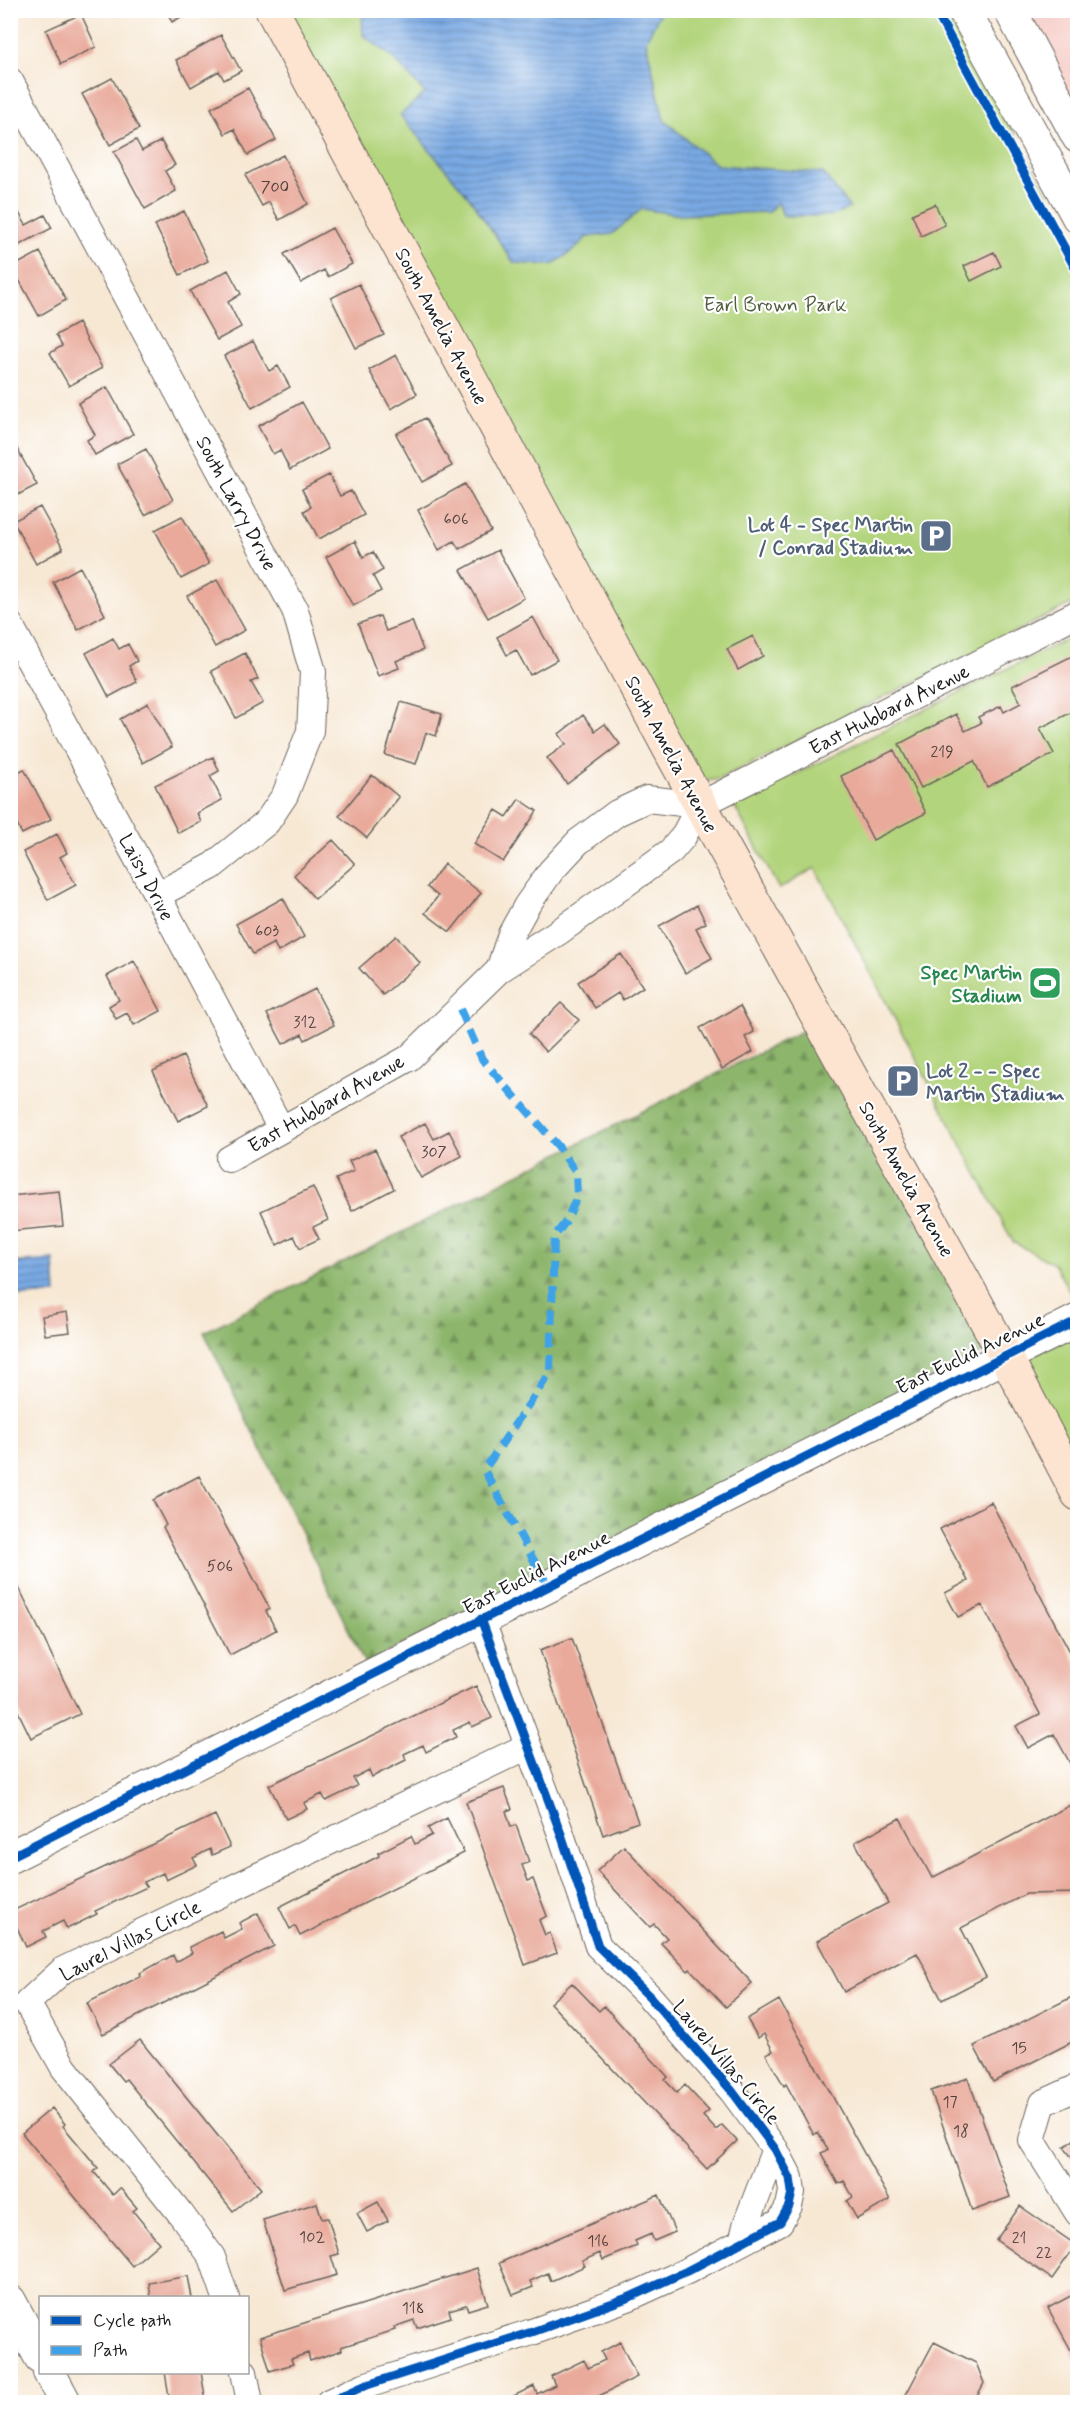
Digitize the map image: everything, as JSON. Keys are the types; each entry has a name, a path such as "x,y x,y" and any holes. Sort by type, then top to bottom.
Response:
{"main road":[{"name":"South Amelia Avenue","path":"272,10 700,805 1005,1355 1077,1494"}],"street":[{"path":"964,10 1077,217"},
{"path":"1010,10 1077,137"},
{"name":"South Larry Drive","path":"10,81 295,610 313,672 310,731 285,795 267,822 210,867 157,895"},
{"name":"East Hubbard Avenue","path":"499,970 510,934 551,871 578,842 616,813 647,799 700,805 1077,613"},
{"name":"Laisy Drive","path":"10,625 157,895 281,1130"},
{"name":"East Hubbard Avenue","path":"229,1159 409,1058 499,970 560,931 671,851 684,837 700,805"},
{"name":"East Euclid Avenue","path":"10,1857 1077,1320"},
{"name":"Laurel Villas Circle","path":"329,2403 364,2386 532,2332 630,2297 780,2222 789,2206 792,2192 790,2178 775,2149 725,2083 649,1996 598,1946 481,1619"},
{"name":"Laurel Villas Circle","path":"225,2296 212,2257 180,2213 64,2068 27,2003 63,1970 528,1746"},
{"path":"1077,2087 1044,2103 1032,2140 1077,2212"},
{"path":"10,2301 39,2355"},
{"path":"50,2374 65,2403"},
{"path":"244,2374 250,2403"}],"shaded area":[{"path":"1023,11 1077,11 1077,113"}],"green space":[{"name":"Earl Brown Park","path":"286,11 948,11 1077,248 1077,601 719,779 706,781 699,777"},
{"name":"Spec Martin Stadium","path":"1077,634 1076,1303 1054,1264 1013,1242 815,868 779,889 734,805"},
{"path":"810,1027 989,1349 365,1664 204,1332"},
{"path":"1077,1334 1077,1470 1020,1361"}],"water":[{"path":"362,11 661,11 646,41 664,120 717,165 823,173 850,208 831,216 783,216 778,202 768,212 681,215 642,209 612,234 587,237 574,250 552,265 514,263 469,197 400,115 425,93 392,57 363,35"},
{"path":"54,1260 56,1294 11,1297 11,1263"}],"building":[{"path":"166,10 194,10 172,22"},
{"path":"81,14 96,47 61,64 46,30"},
{"path":"221,35 241,71 224,80 219,71 191,87 176,60"},
{"path":"112,78 139,129 110,145 82,94"},
{"path":"248,88 276,140 248,155 234,129 225,134 211,108"},
{"path":"136,140 142,151 161,141 175,165 165,171 176,191 145,209 114,152"},
{"path":"283,155 308,204 279,220 269,202 262,206 245,175"},
{"path":"10,197 26,225 45,215 52,228 10,250"},
{"path":"935,204 945,225 921,236 912,214"},
{"path":"184,211 208,261 180,275 155,225"},
{"path":"332,228 352,264 328,277 324,270 301,283 284,254"},
{"path":"40,252 66,300 39,316 12,267"},
{"path":"994,252 1001,266 971,281 964,266"},
{"path":"228,270 241,294 228,302 241,327 217,340 190,291"},
{"path":"359,284 384,335 356,348 331,298"},
{"path":"78,323 102,368 69,386 50,353 62,346 56,335"},
{"path":"253,341 269,371 278,366 290,387 252,408 224,356"},
{"path":"396,355 417,394 391,409 369,370"},
{"path":"107,387 133,434 95,455 87,440 95,435 78,403"},
{"path":"302,402 328,449 290,470 280,450 273,454 258,426"},
{"path":"425,418 452,466 422,482 396,434"},
{"path":"10,436 37,485 10,499"},
{"path":"146,449 173,500 145,515 117,464"},
{"path":"329,475 340,496 351,491 364,515 319,539 304,511 311,507 302,489"},
{"path":"465,484 491,531 459,549 454,541 439,550 418,510"},
{"path":"40,507 63,549 36,564 13,521"},
{"path":"182,516 209,564 181,579 155,530"},
{"path":"355,541 363,557 373,552 383,570 373,576 381,591 353,606 326,557"},
{"path":"498,550 524,598 488,618 461,570"},
{"path":"80,567 105,615 78,630 53,582"},
{"path":"217,580 245,630 215,647 187,596"},
{"path":"380,616 386,631 412,621 423,650 396,661 399,668 378,676 358,624"},
{"path":"533,617 557,660 530,675 516,650 507,655 497,637"},
{"path":"753,636 763,656 738,670 727,649"},
{"path":"113,638 119,649 128,644 137,661 129,666 137,682 109,697 86,653"},
{"path":"245,653 258,679 251,682 263,703 236,718 211,671"},
{"path":"1070,657 1078,660 1078,709 1040,728 1054,754 987,787 974,761 921,788 899,744 956,714 965,731 981,723 978,717 1001,706 1004,712 1021,703 1012,686"},
{"path":"401,702 442,714 436,736 426,733 416,764 385,755"},
{"path":"148,703 172,747 143,763 120,719"},
{"path":"583,715 595,731 605,724 620,744 567,784 547,758 566,744 559,734"},
{"path":"894,750 926,813 873,840 841,776"},
{"path":"213,757 219,771 210,776 222,800 197,813 201,822 178,833 155,785"},
{"path":"24,769 51,819 22,834 10,812 10,776"},
{"path":"372,775 399,797 367,838 339,816"},
{"path":"519,799 537,811 503,862 474,844 496,810 507,817"},
{"path":"57,834 67,853 60,857 76,885 48,900 23,852"},
{"path":"333,840 355,864 315,899 294,875"},
{"path":"444,864 481,893 450,932 425,913 438,896 427,887"},
{"path":"283,898 304,937 278,952 274,943 253,954 236,924"},
{"path":"697,905 706,923 696,928 712,958 685,973 659,926"},
{"path":"396,936 420,963 383,995 359,968"},
{"path":"621,954 643,987 623,1000 618,993 595,1008 578,982"},
{"path":"134,961 161,1011 134,1025 127,1013 116,1019 109,1006 119,1000 107,976"},
{"path":"315,989 334,1025 305,1040 302,1034 283,1044 267,1014"},
{"path":"561,1003 579,1020 546,1052 529,1034"},
{"path":"740,1006 754,1032 745,1037 753,1052 722,1069 700,1028"},
{"path":"183,1056 208,1106 178,1121 153,1071"},
{"path":"425,1123 434,1139 449,1131 462,1156 421,1178 398,1137"},
{"path":"375,1149 394,1189 352,1211 336,1179 354,1171 349,1161"},
{"path":"313,1187 328,1220 313,1227 319,1239 300,1248 294,1236 277,1245 261,1211"},
{"path":"59,1191 63,1226 10,1231 10,1196"},
{"path":"67,1312 70,1332 45,1335 42,1316"},
{"path":"199,1476 270,1609 266,1611 276,1630 230,1655 163,1527 166,1525 153,1500"},
{"path":"991,1502 1078,1667 1078,1778 1054,1734 1028,1748 1016,1726 1040,1714 982,1605 958,1617 945,1593 968,1581 940,1529"},
{"path":"10,1569 80,1714 31,1738 10,1695"},
{"path":"572,1638 638,1822 603,1835 540,1650"},
{"path":"476,1686 492,1718 472,1727 470,1722 453,1730 456,1737 426,1752 423,1745 404,1754 406,1760 372,1777 369,1770 353,1778 357,1786 326,1801 322,1794 304,1803 307,1809 286,1819 269,1785"},
{"path":"504,1788 512,1809 506,1811 511,1827 516,1825 529,1862 522,1865 528,1881 533,1879 547,1916 539,1920 545,1935 550,1933 557,1953 525,1965 466,1802"},
{"path":"1078,1801 1078,1893 1026,1894 961,1928 986,1977 942,2000 917,1953 844,1992 817,1941 888,1903 855,1842 900,1818 932,1878"},
{"path":"215,1815 230,1847 212,1855 210,1849 193,1858 197,1865 166,1880 163,1873 144,1882 147,1887 95,1911 97,1914 67,1929 63,1921 43,1931 46,1937 26,1947 10,1912"},
{"path":"447,1818 464,1853 300,1936 295,1926 290,1929 279,1907 379,1856 378,1853 411,1836 415,1844 432,1835 428,1828"},
{"path":"624,1846 752,1983 726,2007 690,1969 688,1971 661,1943 667,1938 654,1924 650,1927 597,1871"},
{"path":"258,1913 274,1946 103,2034 87,2003 141,1976 140,1973 173,1955 176,1962 192,1953 189,1947 221,1931 224,1938 242,1929 239,1923"},
{"path":"572,1983 599,2011 604,2006 668,2077 665,2080 677,2093 685,2085 709,2111 703,2116 716,2130 722,2125 737,2141 707,2169 550,2003"},
{"path":"1078,1994 1078,2039 993,2082 974,2046"},
{"path":"779,2000 890,2200 857,2219 847,2201 853,2197 844,2181 838,2184 821,2153 828,2150 818,2132 814,2135 786,2084 784,2086 766,2054 773,2051 764,2034 758,2038 747,2019"},
{"path":"140,2040 261,2189 233,2211 126,2079 123,2081 109,2064"},
{"path":"968,2078 1010,2197 972,2211 931,2091"},
{"path":"52,2108 65,2124 63,2126 98,2168 94,2172 113,2195 120,2188 137,2208 133,2211 159,2243 132,2266 22,2133"},
{"path":"1078,2137 1078,2166 1064,2147"},
{"path":"659,2195 675,2232 654,2241 651,2234 635,2241 637,2246 603,2260 600,2253 582,2261 585,2266 551,2281 548,2273 530,2281 533,2287 513,2295 499,2263"},
{"path":"378,2202 388,2221 367,2232 357,2213"},
{"path":"317,2203 322,2219 328,2218 339,2254 331,2256 337,2275 285,2290 263,2220"},
{"path":"1020,2206 1076,2245 1052,2279 996,2240"},
{"path":"477,2268 488,2304 468,2310 466,2305 449,2310 451,2317 417,2328 414,2320 394,2327 395,2330 341,2347 342,2350 310,2361 308,2353 291,2359 293,2364 270,2371 260,2337"},
{"path":"188,2276 192,2296 151,2296 149,2283"},
{"path":"1078,2292 1078,2363 1048,2308"},
{"path":"620,2342 637,2377 587,2402 501,2402 534,2386 537,2394 555,2385 551,2376 584,2360 588,2368 605,2360 601,2352"},
{"path":"934,2342 976,2363 984,2383 974,2402 902,2402"},
{"path":"165,2374 201,2374 206,2402 170,2402"}],"marked path":[{"path":"460,1009 482,1059 558,1146 576,1173 577,1196 567,1220 554,1237 550,1373 484,1470 548,1586"}],"cycle path":[{"path":"935,10 1078,273"},
{"path":"10,1857 1078,1320"},
{"path":"329,2402 364,2386 532,2332 630,2297 687,2271 780,2222 789,2206 792,2192 790,2178 775,2149 732,2091 649,1996 598,1946 561,1834 481,1619"}],"place":[{"name":"Lot 4 - Spec Martin / Conrad Stadium","path":"936,536"},
{"name":"Spec Martin Stadium","path":"1045,983"},
{"name":"Lot 2 - - Spec Martin Stadium","path":"903,1081"}]}
